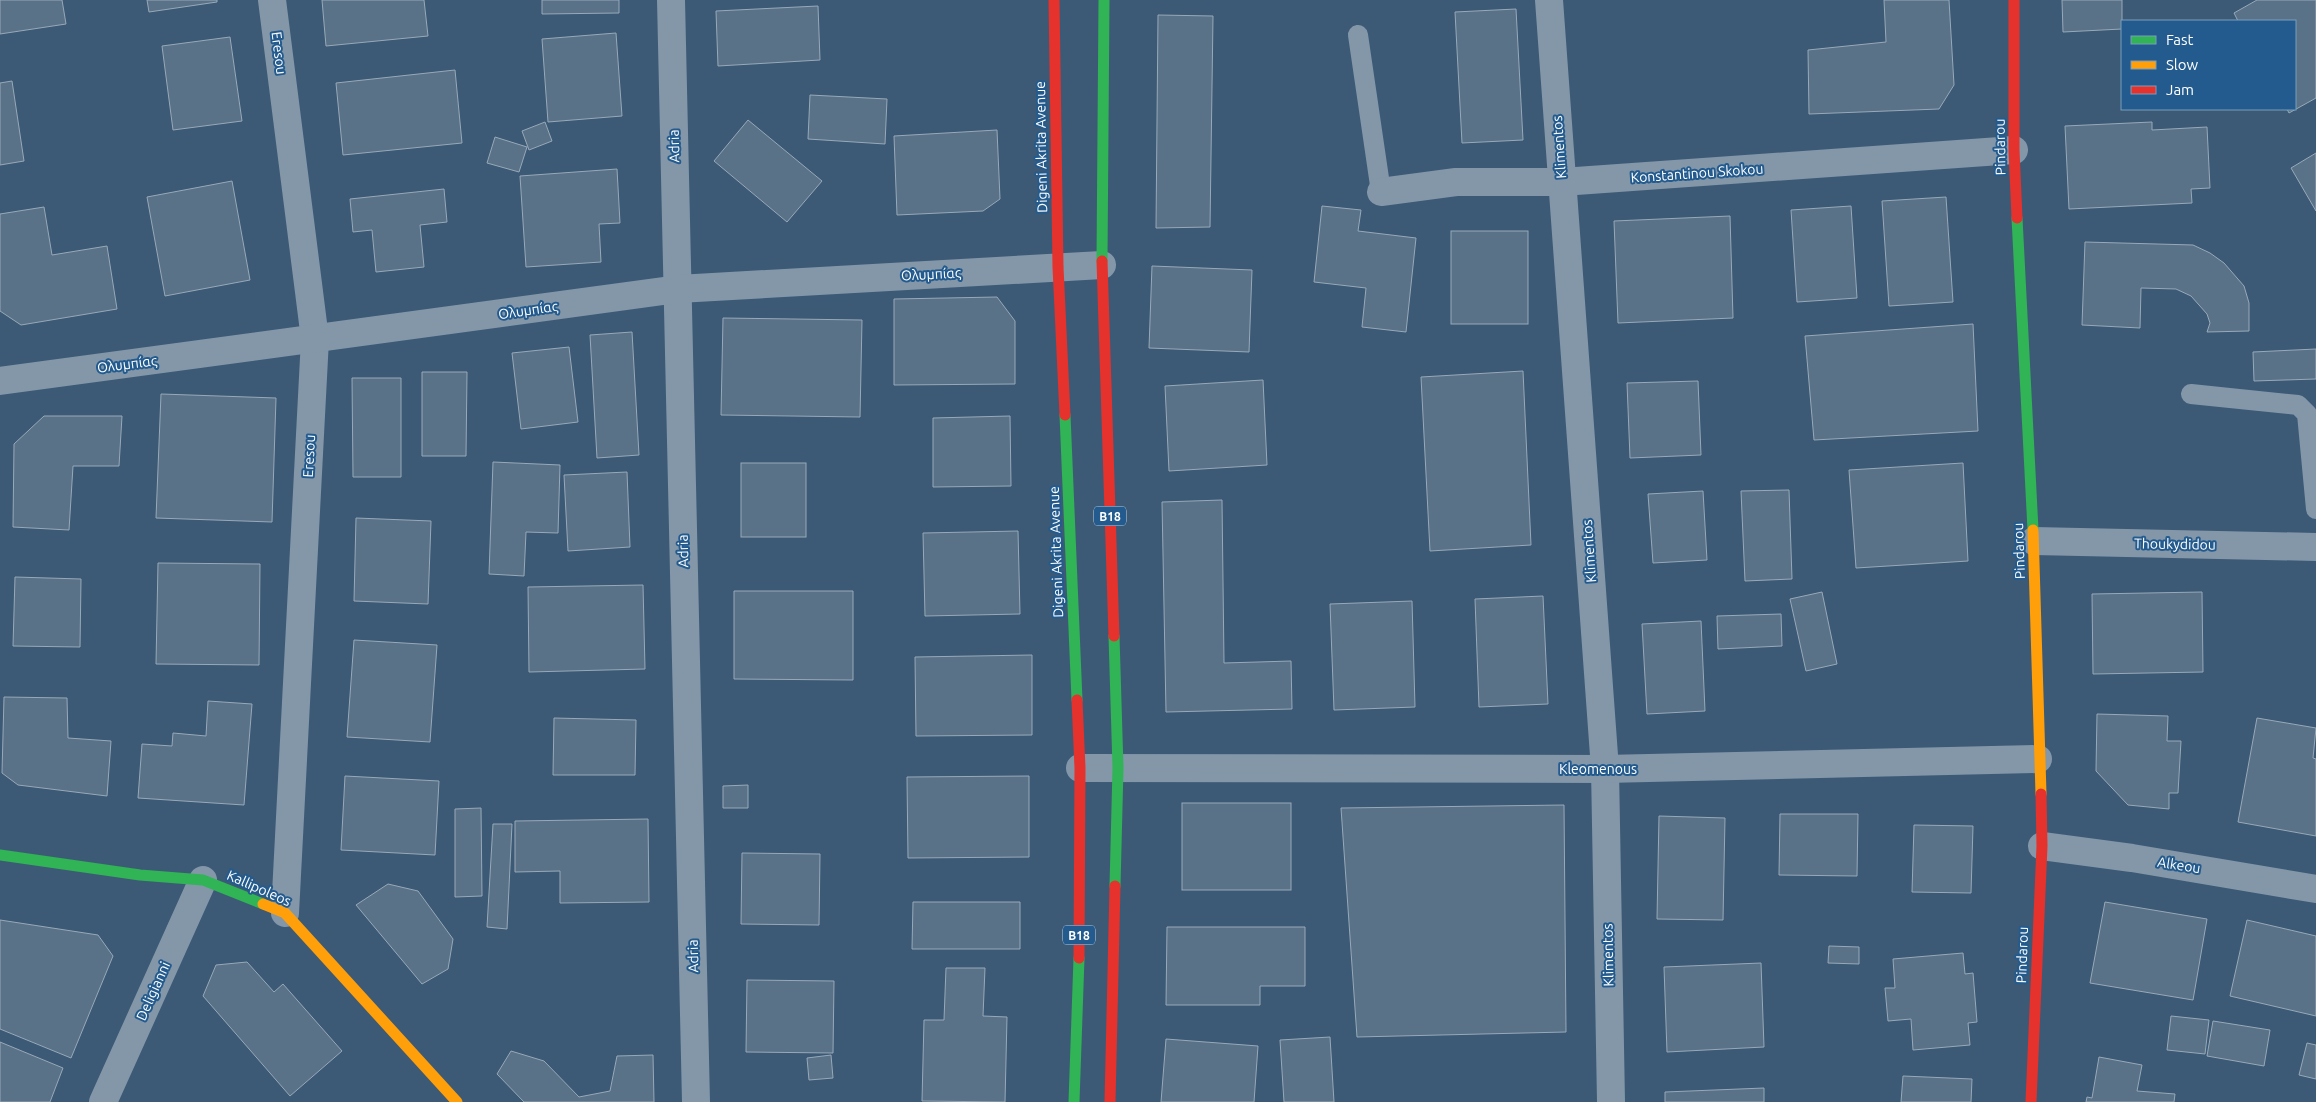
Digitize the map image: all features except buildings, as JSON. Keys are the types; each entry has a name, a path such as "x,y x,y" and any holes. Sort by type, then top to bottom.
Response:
{"main road":[{"name":"Digeni Akrita Avenue","path":"1054,0 1058,267 1080,768 1080,928 1074,1102"},
{"name":"B18","path":"1104,0 1102,265 1118,768 1110,1102"},
{"name":"Pindarou","path":"2014,0 2014,150 2034,541 2038,759 2042,846 2031,1102"},
{"name":"Kallipoleos","path":"0,855 140,875 203,880 285,914 457,1102"}],"street":[{"name":"Eresou","path":"272,0 315,340 285,914"},
{"name":"Adria","path":"671,0 696,1102"},
{"name":"Klimentos","path":"1549,0 1605,769 1611,1102"},
{"name":"Konstantinou Skokou","path":"1381,192 1456,182 1562,182 2014,150"},
{"name":"Ολυμπίας","path":"0,381 315,340 678,289 1102,265"},
{"name":"Thoukydidou","path":"2034,541 2316,547"},
{"name":"Kleomenous","path":"1080,768 1605,769 2038,759"},
{"path":"1118,805 1132,786 1158,768"},
{"name":"Alkeou","path":"2042,846 2132,858 2316,890"},
{"name":"Deligianni","path":"103,1102 203,880"}],"lane":[{"path":"1358,35 1381,192"},
{"path":"2191,394 2298,405 2307,414 2316,509"}],"traffic: fast":[{"path":"1102,261 1104,0"},
{"path":"2017,218 2033,530"},
{"path":"1065,415 1077,700"},
{"path":"1114,636 1118,768 1115,886"},
{"path":"0,855 140,875 203,880 263,904"},
{"path":"1074,1102 1079,958"}],"traffic: slow":[{"path":"2033,530 2041,794"},
{"path":"263,904 285,913 457,1102"}],"traffic: jam":[{"path":"1054,0 1058,267 1065,415"},
{"path":"2014,0 2014,150 2017,218"},
{"path":"1102,261 1114,636"},
{"path":"1077,700 1080,768 1079,958"},
{"path":"2031,1102 2042,846 2041,794"},
{"path":"1110,1102 1115,886"}]}
